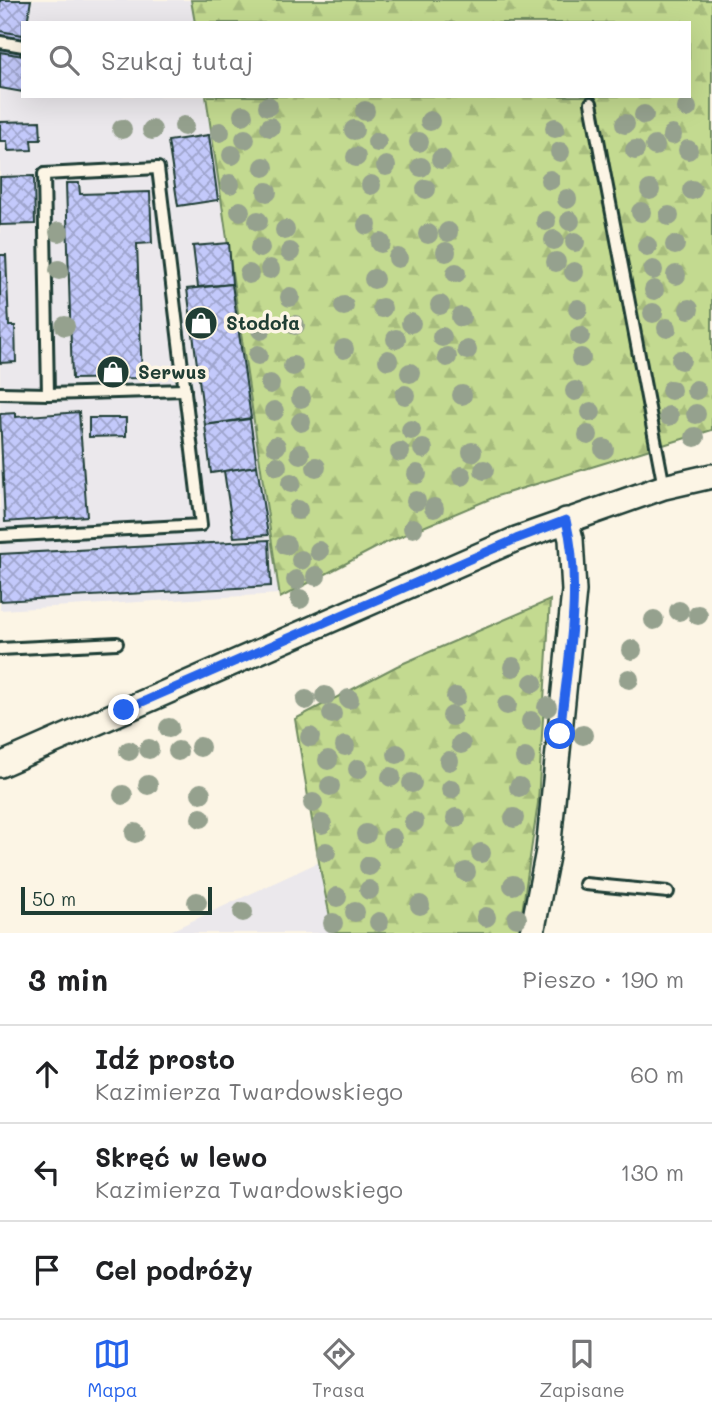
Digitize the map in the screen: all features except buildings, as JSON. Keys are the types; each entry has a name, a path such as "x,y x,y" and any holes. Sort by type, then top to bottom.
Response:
{"street":[{"path":"0,765 492,550 566,520 664,487 712,476"},
{"path":"532,933 548,851 574,592 571,539 566,520"}],"lane":[{"path":"0,42 21,46"},
{"path":"591,103 664,487"},
{"path":"0,536 201,525 158,168 44,174 48,394"},
{"path":"0,393 185,390"},
{"path":"0,649 117,643"},
{"path":"585,884 668,892"}],"shaded area":[{"path":"0,0 191,0 195,21 21,21 21,98 206,98 279,594 0,610"},
{"path":"319,862 327,891 333,933 166,933"}],"green space":[{"path":"191,0 712,0 712,430 497,496 383,544 280,598 206,98 691,98 691,21 195,21"},
{"path":"550,600 538,803 519,933 333,933 295,719 397,666"}],"place":[{"name":"Stodoła","path":"201,323"},
{"name":"Serwus","path":"113,372"}],"route":[{"path":"124,710 516,539 566,520 571,539 574,592 560,734"}]}
